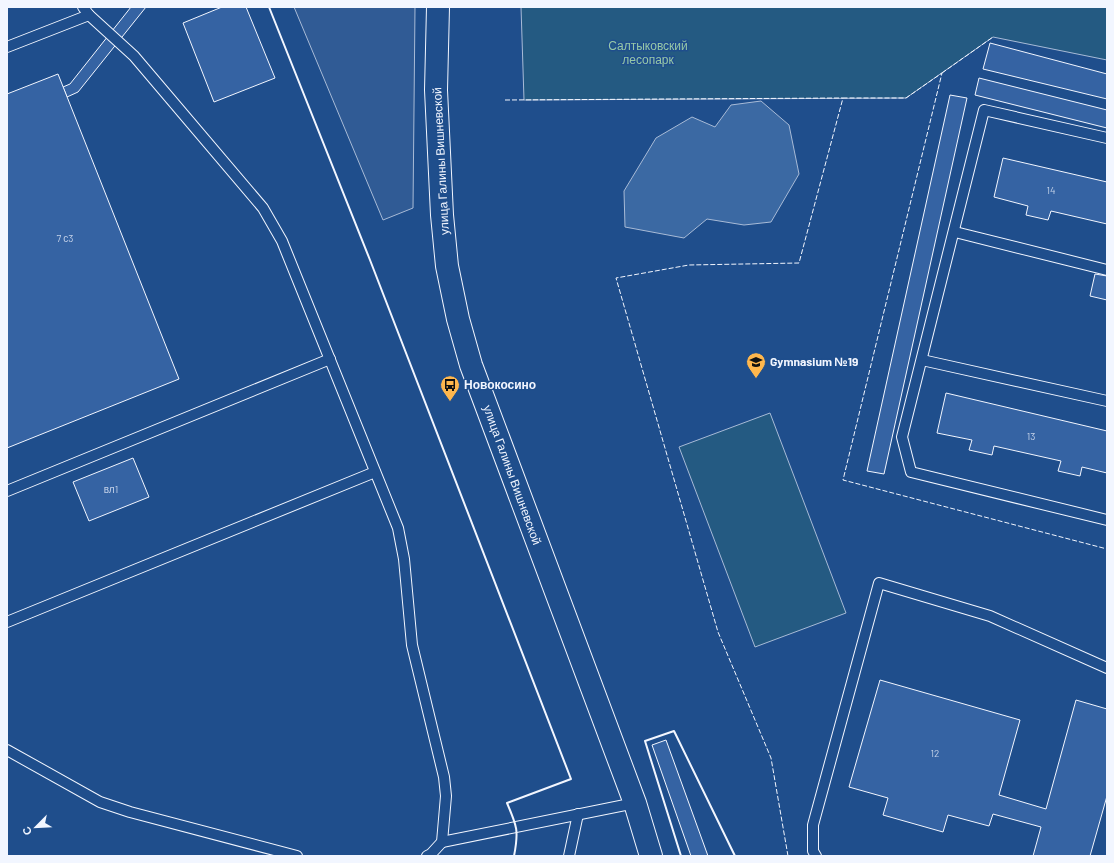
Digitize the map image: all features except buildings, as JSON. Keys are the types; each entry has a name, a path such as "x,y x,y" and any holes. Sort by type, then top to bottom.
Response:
{"street":[{"name":"улица Галины Вишневской","path":"438,7 436,90 442,215 447,266 458,319 470,365 635,803 651,856"}],"lane":[{"path":"7,47 86,11 134,56 263,208 282,241 398,528 404,559 412,645 444,777 446,796 442,842"},
{"path":"1107,138 984,110 955,232 902,437 911,472 1107,520"},
{"path":"955,232 1107,270"},
{"path":"7,491 330,359"},
{"path":"922,360 1107,401"},
{"path":"7,622 375,472"},
{"path":"816,856 813,851 813,825 879,583 990,616 1107,668"},
{"path":"7,750 100,802 130,812 297,856"},
{"path":"427,856 431,854 442,842 635,803"},
{"path":"569,856 578,814"}],"green space":[{"name":"Салтыковский лесопарк","path":"521,7 1107,7 1107,60 993,37 906,98 524,100"},
{"path":"770,413 846,613 755,647 679,447"}],"shaded area":[{"path":"294,7 415,7 413,208 383,220"},
{"path":"761,101 789,125 799,174 771,222 744,225 707,219 684,238 625,227 624,191 656,138 692,117 715,127 731,105"}],"fence":[{"path":"942,73 993,37"},
{"path":"788,856 771,758 718,632 616,278 689,265 799,263 843,98 906,98 942,73 843,480 1107,549"},
{"path":"505,100 843,98"}],"wall":[{"path":"269,7 370,260 571,779 507,803 513,817 517,834 514,856"},
{"path":"681,856 645,741 674,731 735,856"}],"place":[{"name":"Gymnasium №19","path":"756,379"},
{"name":"Новокосино","path":"450,402"}]}
